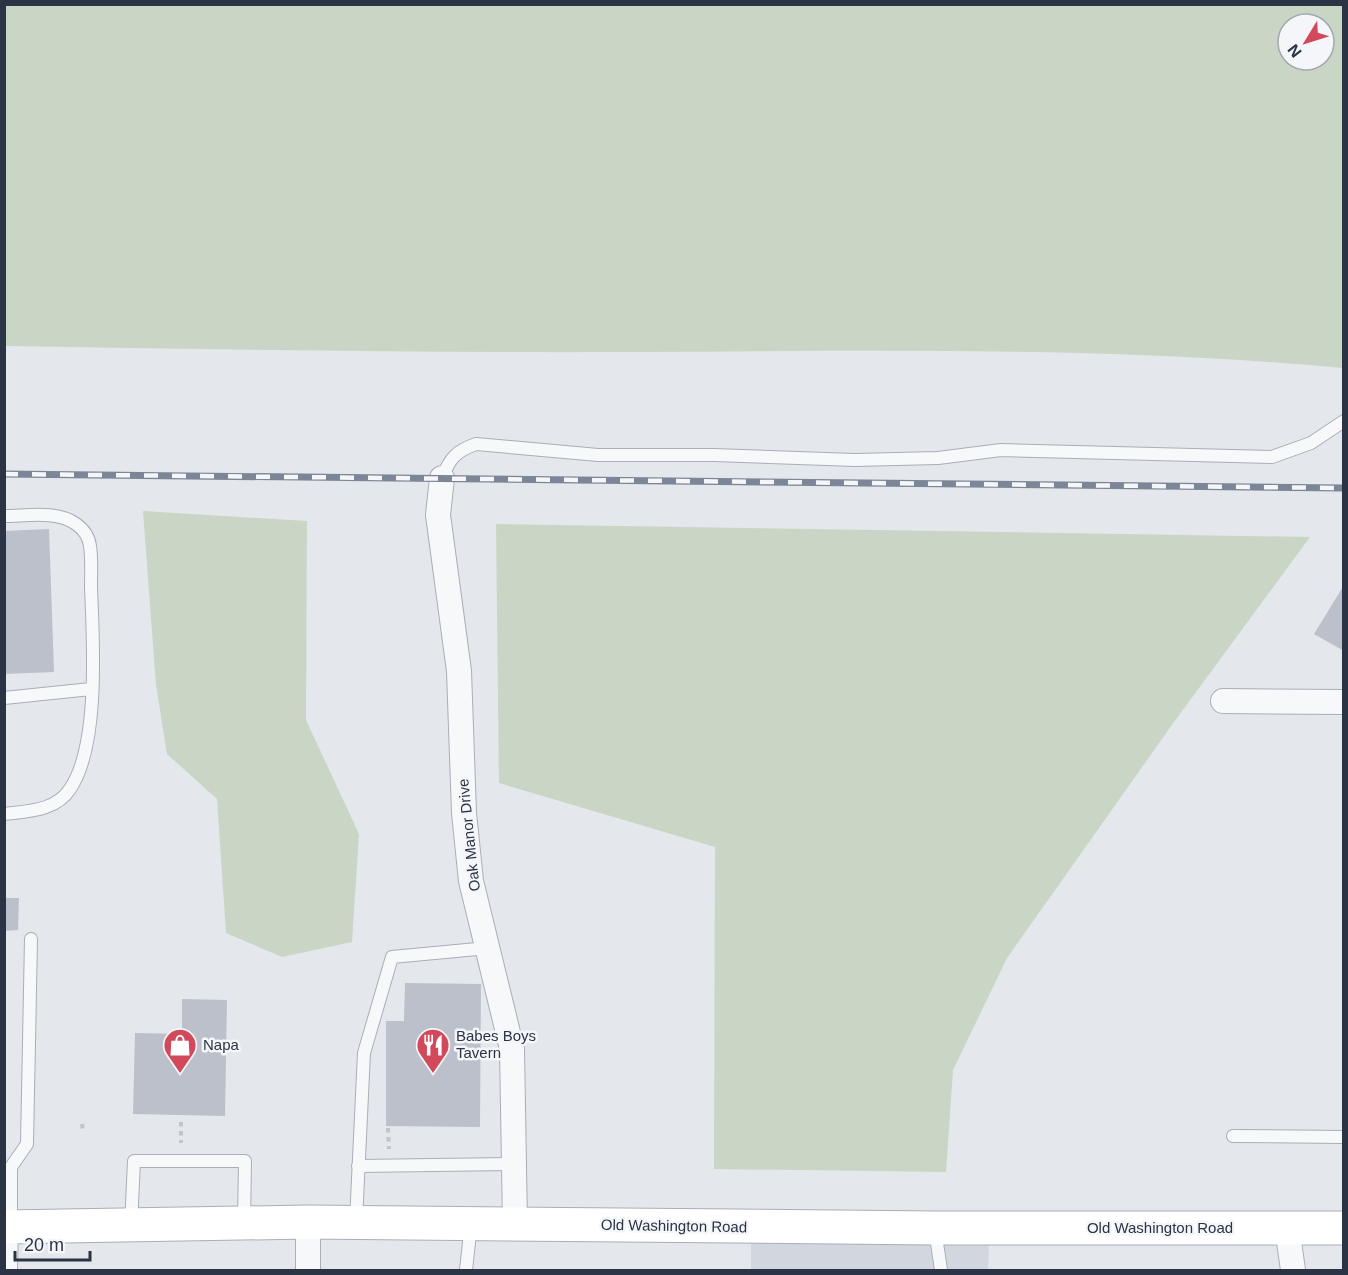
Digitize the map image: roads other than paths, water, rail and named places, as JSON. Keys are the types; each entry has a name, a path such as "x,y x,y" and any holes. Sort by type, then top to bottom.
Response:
{"main road":[{"name":"Old Washington Road","path":"7,1227 356,1222 935,1228 1344,1228"}],"street":[{"name":"Oak Manor Drive","path":"442,478 438,515 459,671 464,813 471,881 512,1049 515,1224"},
{"path":"1223,701 1344,702"},
{"path":"308,1222 308,1270"},
{"path":"5,1270 7,1227"},
{"path":"1287,1228 1293,1270"}],"lane":[{"path":"442,478 450,459 459,450 476,444 598,454 855,460 938,458 1001,450 1272,457 1311,443 1344,421"},
{"path":"4,516 59,516 75,523 85,533 90,545 92,689 91,711 80,765 70,789 57,802 38,810 4,814"},
{"path":"4,698 92,689"},
{"path":"7,1227 11,1167 27,1144 31,939"},
{"path":"356,1222 364,1053 392,957 488,948"},
{"path":"1233,1136 1344,1137"},
{"path":"131,1225 134,1161 245,1161 244,1223"},
{"path":"358,1166 514,1164"},
{"path":"466,1270 471,1224"},
{"path":"935,1228 941,1270"}],"railway":[{"path":"4,474 1344,488"}],"place":[{"name":"Napa","path":"180,1074"},
{"name":"Babes Boys Tavern","path":"433,1074"}]}
